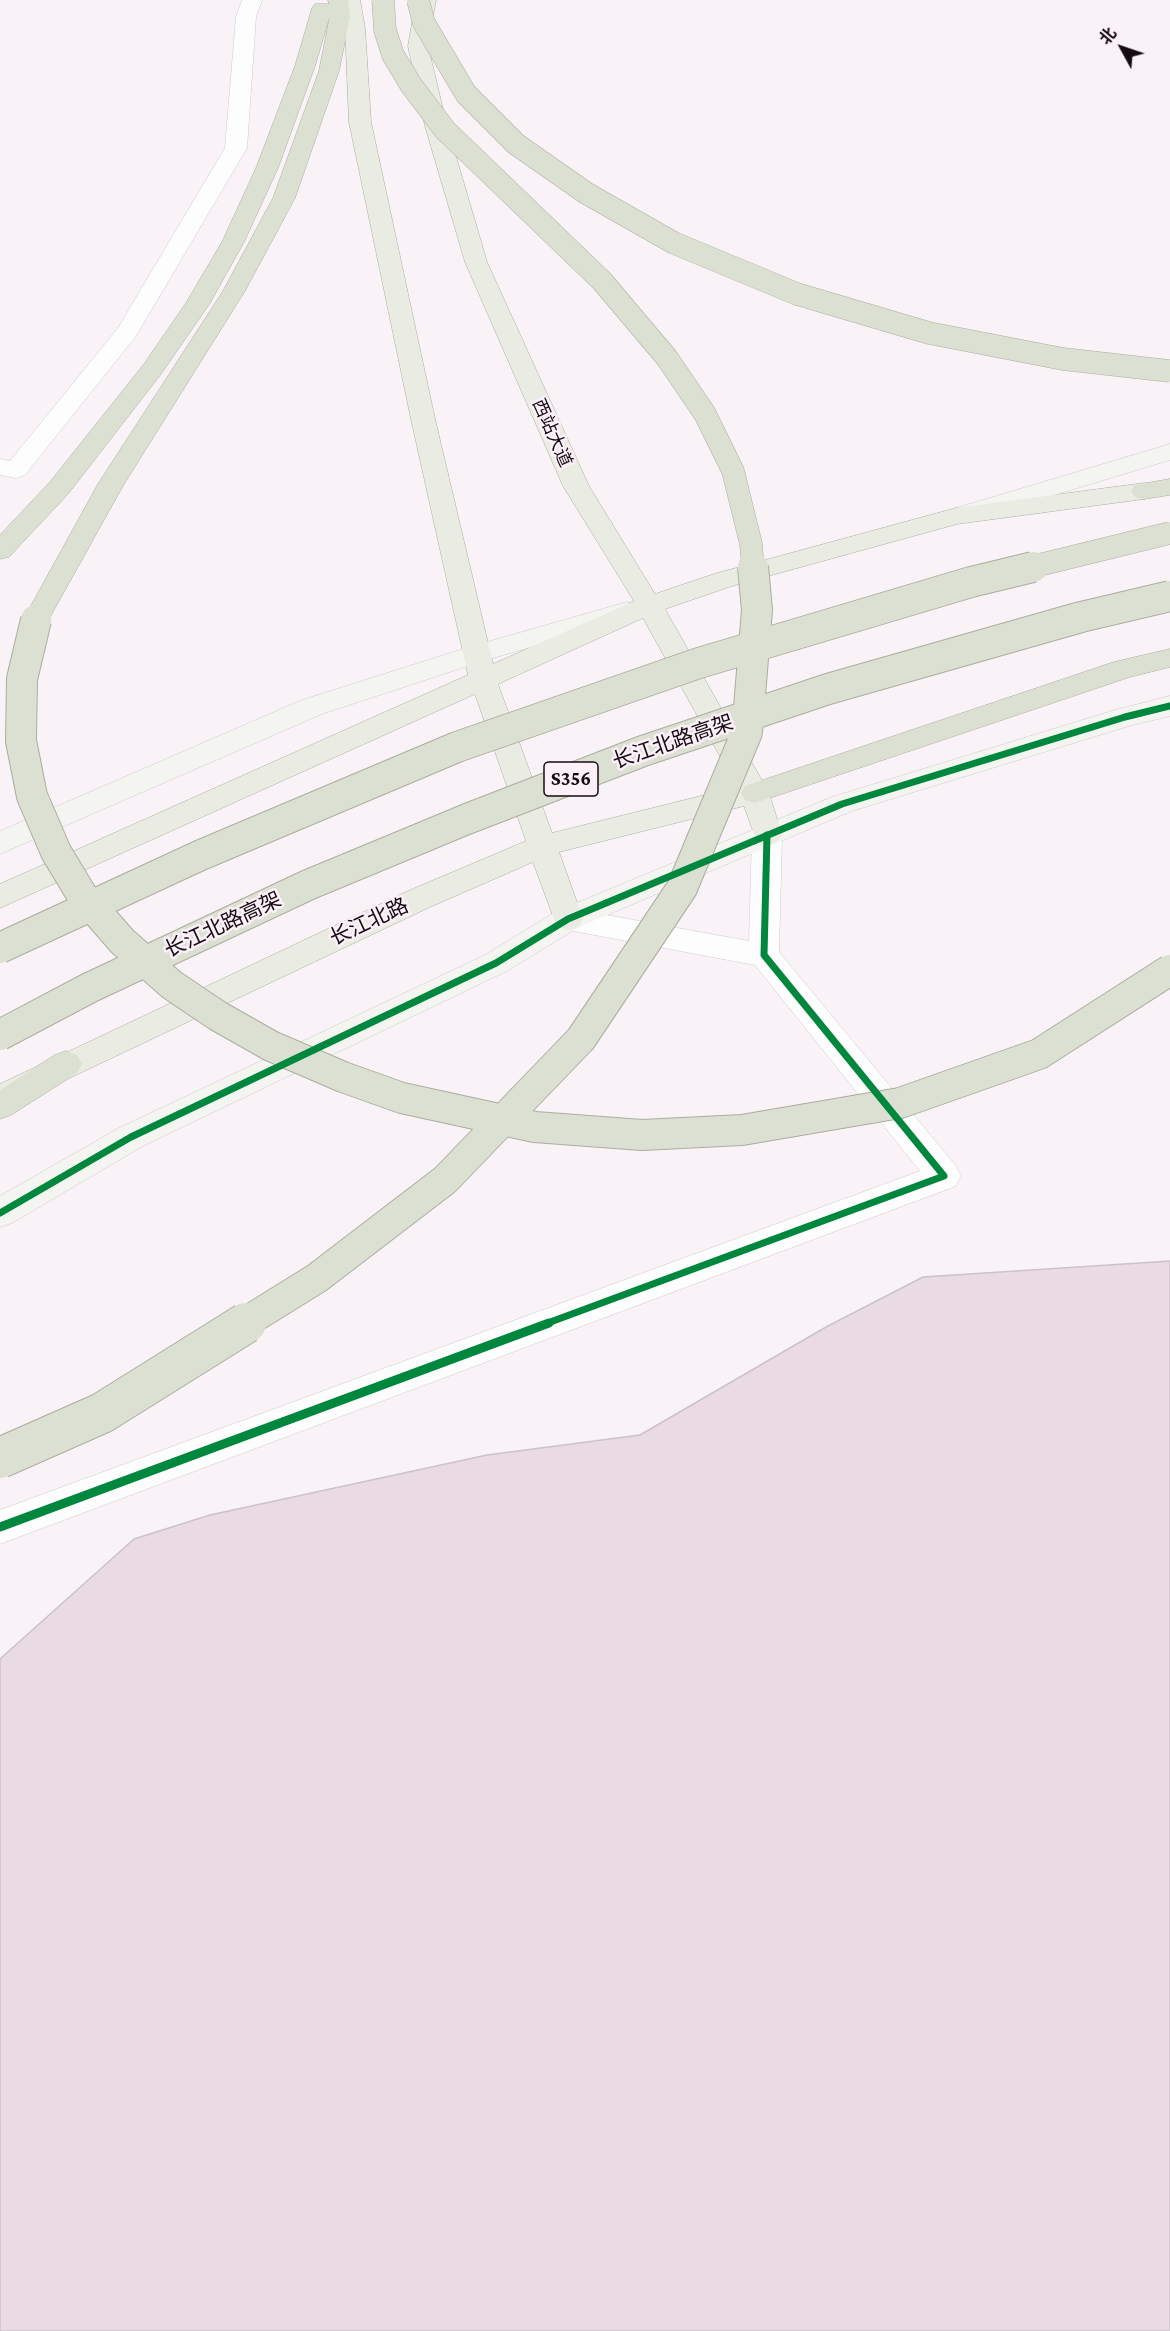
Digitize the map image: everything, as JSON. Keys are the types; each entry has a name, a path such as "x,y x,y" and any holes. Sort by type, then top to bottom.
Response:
{"highway":[{"path":"0,551 59,488 153,369 198,303 233,243 267,168 305,66 324,0"},
{"path":"338,0 340,16 329,71 284,198 234,291 111,484 36,620 22,679 21,741 32,796 56,852 82,895 122,941 172,985 218,1016 271,1046 343,1077 402,1098 535,1127 642,1135 742,1130 900,1103 1039,1054 1170,970"},
{"path":"0,1458 102,1413 317,1278 445,1180 582,1039 682,888 747,732 757,610 750,544 733,471 705,414 667,358 602,281 460,145 411,85 393,55 385,30 383,0"},
{"path":"418,0 424,23 466,94 516,144 586,193 674,243 797,294 929,333 1063,359 1170,370"},
{"path":"1144,491 1170,487"},
{"path":"0,948 201,855 468,743 699,663 971,582 1170,533"},
{"name":"长江北路高架","path":"0,1035 89,988 308,885 467,819 643,751 828,689 1081,617 1170,596"},
{"path":"755,793 1124,669 1170,658"},
{"path":"0,1106 66,1064"}],"main road":[{"path":"350,0 355,28 360,122 413,375 479,667 568,920"},
{"name":"西站大道","path":"426,0 418,46 436,126 476,262 576,486 649,605 755,793 767,835"},
{"path":"649,605 723,580 956,516 1144,491"},
{"path":"0,897 479,667"},
{"name":"长江北路","path":"0,1098 66,1064 418,899 541,846 755,793"}],"street":[{"path":"0,467 16,470 128,331 236,148 246,17 252,0"},
{"path":"956,516 1170,452"},
{"path":"0,843 312,707 479,667 649,605"},
{"path":"0,1213 131,1137 496,963 568,920 842,804 1125,717 1170,706"},
{"path":"0,1527 944,1176 764,955 767,835"},
{"path":"568,920 764,955"}],"building":[{"path":"1170,1261 1170,2331 0,2331 0,1659 134,1539 210,1515 487,1455 640,1435 826,1327 923,1277"}],"cycle path":[{"path":"0,1213 131,1137 496,963 568,919 842,804 1125,717 1170,706"},
{"path":"0,1527 944,1176 764,955 767,835"}]}
